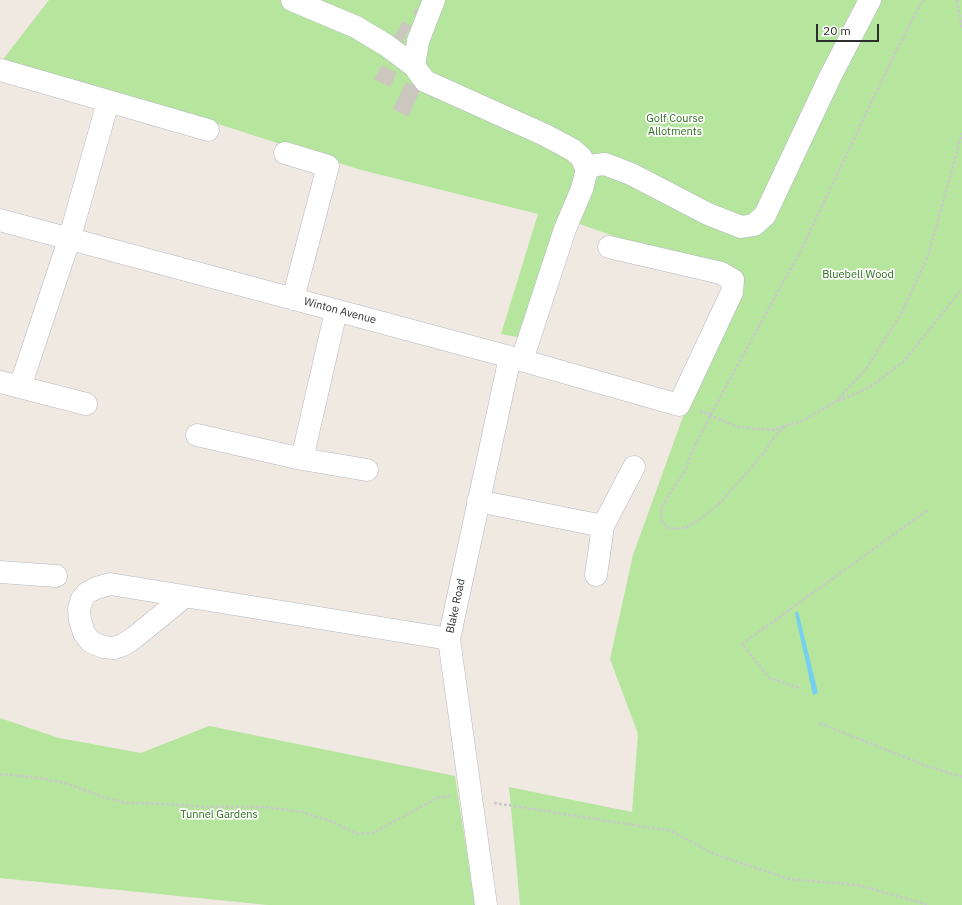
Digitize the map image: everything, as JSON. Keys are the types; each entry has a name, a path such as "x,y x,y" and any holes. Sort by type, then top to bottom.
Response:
{"street":[{"path":"292,0 356,27 386,45 414,66 425,81 573,150 596,167 631,174 708,214 741,227 754,226 765,215 830,77 870,0"},
{"path":"414,66 418,41 434,0"},
{"path":"1,70 208,130"},
{"path":"86,404 10,385 70,238 108,102"},
{"path":"285,153 328,166 293,299"},
{"name":"Blake Road","path":"486,905 448,639 478,501 516,359 565,229 582,189 596,167"},
{"name":"Winton Avenue","path":"0,220 516,359 679,405 732,292 733,280 721,273 609,247"},
{"path":"302,459 336,311"},
{"path":"198,435 302,459 367,470"},
{"path":"596,575 603,526 634,467"},
{"path":"478,501 603,526"},
{"path":"0,572 56,576"},
{"path":"184,597 448,639"}],"path":[{"path":"785,426 774,437 764,453 721,502 702,518 685,528 669,529 661,520 662,507 686,470 693,449 755,331 802,248 896,51 924,0"},
{"path":"957,0 962,29"},
{"path":"835,402 866,369 901,314 928,256 955,165 962,133"},
{"path":"711,416 738,427 772,430 804,420 835,402 870,387 904,361 962,289"},
{"path":"799,688 769,678 742,644 929,509"},
{"path":"819,723 927,766 962,777"},
{"path":"0,774 41,778 68,784 106,798 126,803 206,807 265,807 302,812 333,822 357,834 373,833 437,798 471,797 671,831 714,854 789,879 858,885 929,905"}],"green space":[{"path":"49,0 962,0 962,905 520,905 509,787 632,812 638,734 610,659 633,555 684,414 743,276 724,268 658,252 577,223 528,339 501,334 538,214 361,170 209,121 1,62"},
{"name":"Tunnel Gardens","path":"0,718 59,738 141,753 209,726 455,776 475,905 268,905 0,878"}],"water":[{"path":"798,611 818,693 813,695 795,613"}],"building":[{"path":"416,9 419,12 416,15 413,12"},
{"path":"403,21 411,26 403,42 394,37"},
{"path":"382,65 397,73 390,87 374,79"},
{"path":"406,82 421,88 408,117 393,109"}],"park label":[{"name":"Golf Course Allotments","path":"675,125"},
{"name":"Bluebell Wood","path":"858,275"}]}
